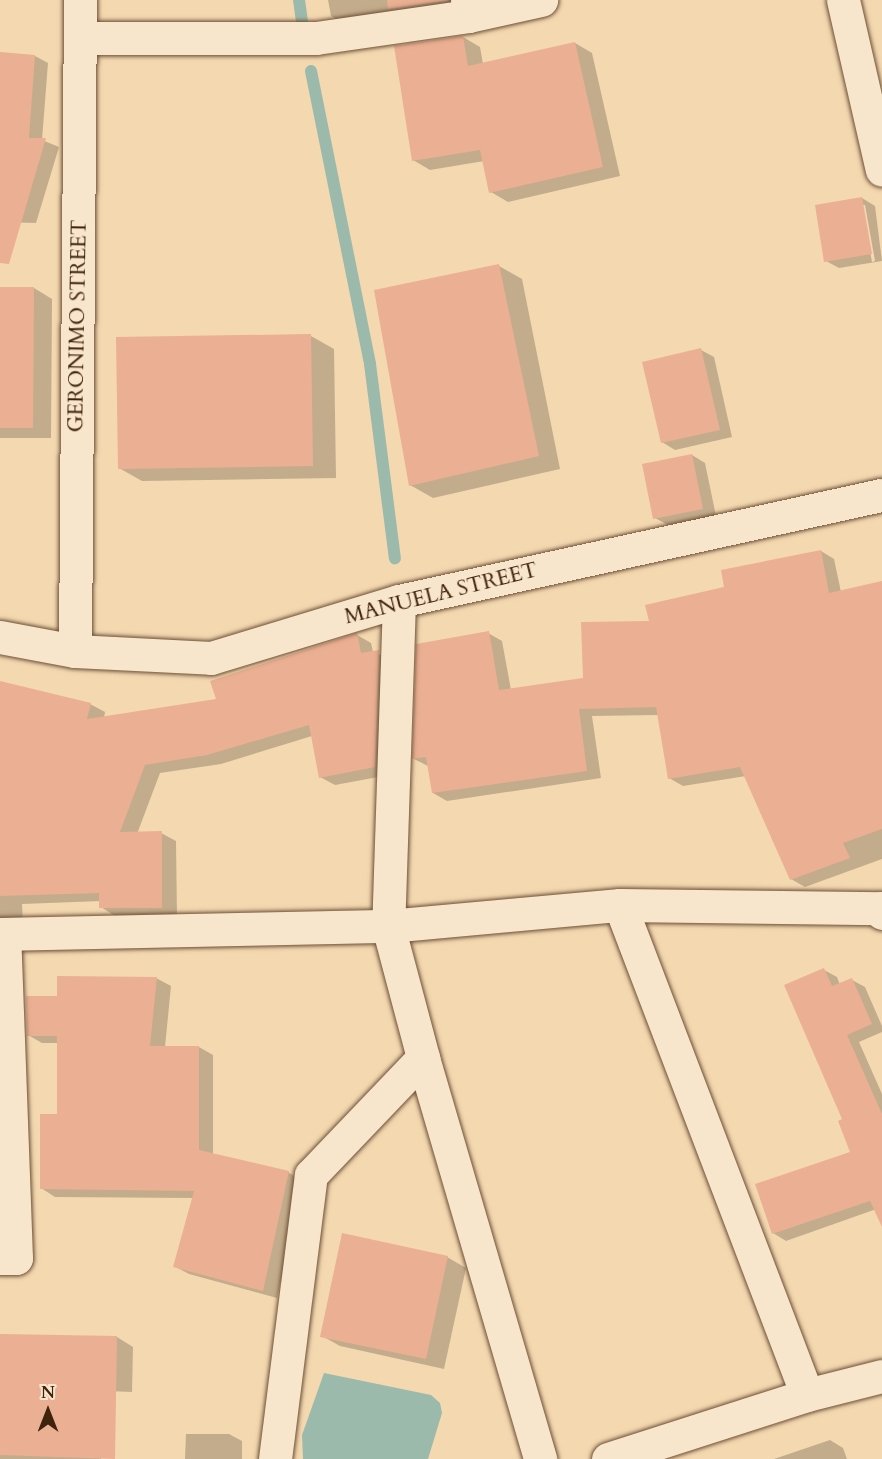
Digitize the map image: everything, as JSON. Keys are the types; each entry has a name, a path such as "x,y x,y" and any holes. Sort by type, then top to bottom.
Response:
{"street":[{"name":"GERONIMO STREET","path":"75,651 81,0"},
{"path":"81,38 316,38 468,8 541,0"},
{"path":"843,0 882,170"},
{"name":"MANUELA STREET","path":"0,637 75,651 211,658 399,601 882,495"},
{"path":"399,601 388,926 423,1058 540,1459"},
{"path":"620,905 807,1395"},
{"path":"0,1258 16,1258 2,934 388,926 620,905 880,908 882,913"},
{"path":"275,1459 311,1175 423,1058"},
{"path":"608,1459 807,1395 882,1376"}],"shaded area":[{"path":"324,1373 431,1395 440,1403 442,1413 428,1459 303,1459 302,1435"}],"building":[{"path":"387,0 449,0 388,9"},
{"path":"463,36 468,66 575,42 603,167 489,193 480,150 412,161 394,46"},
{"path":"0,52 35,55 29,138 46,138 9,264 0,263"},
{"path":"862,197 872,254 824,262 815,205"},
{"path":"499,264 539,456 409,486 374,290"},
{"path":"0,287 34,287 33,428 0,428"},
{"path":"311,334 313,466 118,469 116,337"},
{"path":"701,348 720,430 661,443 642,362"},
{"path":"692,454 703,509 653,519 642,464"},
{"path":"821,550 829,593 882,581 882,829 843,843 850,858 790,880 740,767 668,779 656,707 579,709 587,771 432,793 426,757 412,759 416,644 489,631 499,690 583,678 581,622 649,621 645,605 724,587 721,570"},
{"path":"357,633 361,653 379,650 375,767 319,778 309,725 207,755 145,765 120,832 162,831 162,908 99,908 99,893 0,896 0,681 91,703 87,719 216,699 210,681"},
{"path":"824,968 832,986 852,978 872,1024 847,1035 882,1114 882,1227 870,1201 772,1234 755,1184 850,1152 838,1121 842,1119 784,985"},
{"path":"57,976 157,977 150,1046 199,1046 199,1150 289,1171 263,1291 173,1267 194,1191 40,1189 40,1114 57,1114 57,1036 27,1036 26,996 57,996"},
{"path":"342,1233 448,1256 426,1359 320,1337"},
{"path":"0,1334 117,1336 115,1459 0,1455"}],"waterway":[{"path":"299,0 302,21"},
{"path":"311,71 370,364 395,558"}]}
